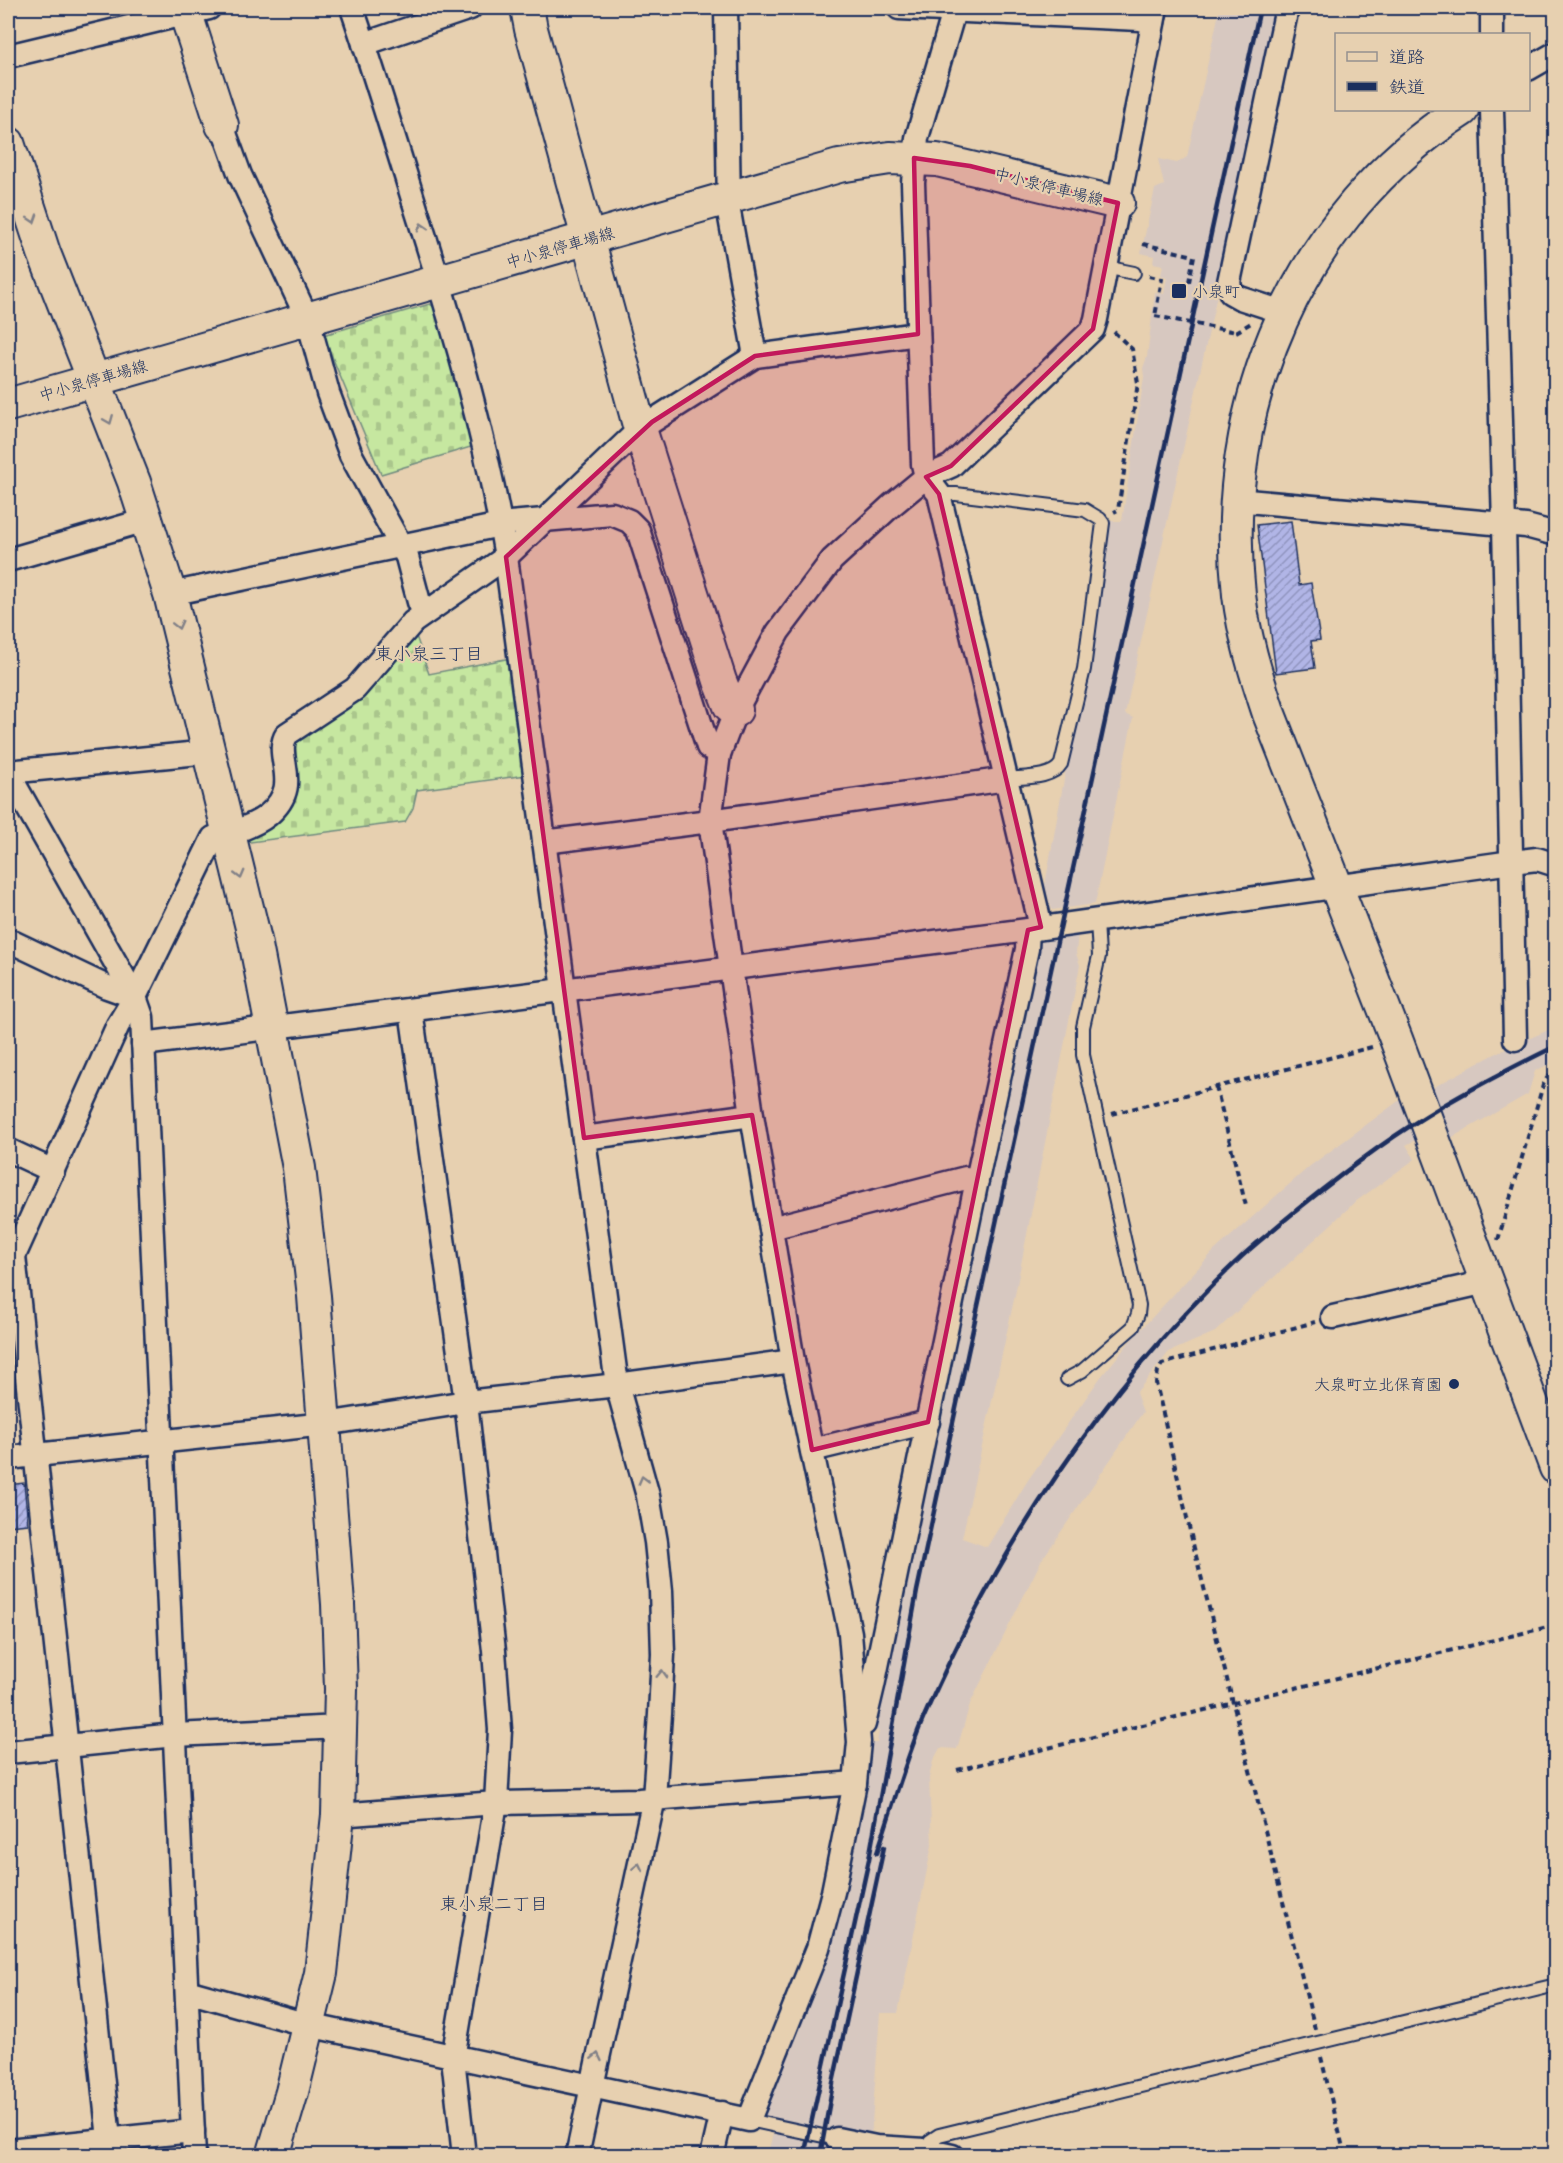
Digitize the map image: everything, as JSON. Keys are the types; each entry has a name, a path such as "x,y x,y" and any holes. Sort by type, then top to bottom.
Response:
{"street":[{"path":"352,8 440,282 470,391 501,525 617,1385 648,1496 656,1542 661,1591 663,1654 654,1798 577,2156"},
{"path":"364,44 470,8"},
{"path":"527,8 640,429 720,681 730,706 736,710"},
{"path":"726,8 729,212 755,356"},
{"path":"859,1742 850,1633 793,1361 752,1115 710,821 719,754 736,710 778,632 832,560 892,505 933,486 1092,329 1096,319 1155,15 1140,19 899,8"},
{"path":"1271,316 1231,293 1228,282 1287,8"},
{"path":"1492,8 1492,33"},
{"path":"8,56 193,9 222,125 240,175 308,320 328,393 351,455 402,545 424,613"},
{"path":"187,1990 308,2025 749,2120 818,1948 855,1783 859,1742 873,1686 977,1180 1027,949 1034,928 1008,779 933,486 923,464 914,158 917,138 954,9"},
{"path":"1530,68 1556,53"},
{"path":"1461,111 1405,152 1344,216 1271,316 1263,366 1246,427 1236,500 1237,572 1243,624 1269,714 1395,1039 1556,1468"},
{"path":"1492,111 1515,1039"},
{"path":"8,143 44,253 134,482 170,594 255,939 299,1168 314,1296 338,1604 341,1689 338,1815 321,1973 292,2092 273,2156"},
{"name":"中小泉停車場線","path":"8,405 838,166 865,161 914,158 937,160 1118,203"},
{"path":"108,2139 14,1256 118,1025 135,997 213,838 256,823 268,815 285,793 287,784 283,745 287,734 355,689 413,622 506,557 640,429 755,356 918,334"},
{"path":"1236,500 1526,526 1556,534"},
{"path":"170,594 501,525 612,514 629,521 638,530 708,747 719,754"},
{"path":"8,560 146,520"},
{"path":"672,638 702,625"},
{"path":"194,2156 142,1017 135,997 17,808 8,772 209,753"},
{"path":"544,842 1008,779"},
{"path":"143,1044 1097,920 1512,862 1537,859 1556,865"},
{"path":"8,940 107,987 135,997"},
{"path":"411,1010 466,1402 495,1662 500,1730 496,1803 453,2058 464,2156"},
{"path":"584,1138 752,1115"},
{"path":"8,1150 53,1171"},
{"path":"771,1228 966,1178 977,1180"},
{"path":"1333,1317 1473,1285 1482,1268"},
{"path":"8,1458 325,1424 466,1402 617,1385 793,1361"},
{"path":"812,1450 928,1422"},
{"path":"8,1752 175,1736 340,1727"},
{"path":"338,1815 496,1803 654,1798 855,1783"},
{"path":"712,2156 722,2114"},
{"path":"8,2150 193,2131"},
{"path":"837,2139 876,2151 925,2152 952,2156"}],"lane":[{"path":"1105,267 1134,273"},
{"path":"933,486 1085,510 1103,523 1084,669 1061,764 1057,770 1050,773 1008,779"},
{"path":"1067,1379 1082,1371 1133,1327 1138,1314 1138,1305 1083,1055 1083,1027 1099,956 1097,920"},
{"path":"925,2152 930,2141 939,2135 1556,1985"},
{"path":"749,2120 837,2139"}],"path":[{"path":"1143,244 1194,256 1188,287"},
{"path":"1161,287 1155,316 1236,332 1271,316"},
{"path":"1100,519 1118,510 1138,391 1132,349"},
{"path":"1097,1118 1395,1039"},
{"path":"1482,1268 1490,1251 1497,1244 1543,1085 1547,1078 1555,1072"},
{"path":"1216,1087 1246,1206"},
{"path":"1333,1317 1162,1364 1156,1383 1193,1544 1318,2042 1344,2156"},
{"path":"957,1770 1556,1626"}],"highlighted area":[{"path":"914,158 970,166 1118,203 1093,329 951,466 926,477 939,494 1041,927 1028,930 928,1422 812,1450 752,1115 584,1138 506,557 652,422 755,356 918,334"}],"shaded area":[{"path":"1220,8 1280,8 1125,714 1133,718 1095,904 1052,910 1045,885 1065,774 1089,676 1110,521 1122,521 1155,292 1164,294 1167,277 1161,275 1163,265 1153,263 1154,256 1141,253 1155,189 1164,185 1158,159 1177,163 1187,157"},
{"path":"1078,933 1076,953 1080,965 1015,1295 962,1538 987,1547 1028,1480 1100,1378 1133,1338 1214,1251 1310,1166 1404,1097 1405,1111 1410,1115 1419,1138 1406,1145 1415,1159 1355,1202 1215,1332 1169,1352 1136,1393 1143,1412 1041,1561 970,1704 957,1749 940,1748 933,1761 929,1778 932,1845 898,2013 880,2013 871,2138 826,2133 764,2117 759,2110 848,1856 871,1743 877,1743 879,1731 871,1730 1037,937"},
{"path":"1555,1027 1555,1061 1535,1071 1528,1094 1451,1138 1445,1121 1440,1118 1434,1097 1434,1087 1495,1054"},
{"path":"786,2133 827,2141 866,2156 767,2156 773,2134"}],"green space":[{"path":"430,304 439,311 474,446 381,474 323,335"},
{"path":"416,636 429,674 511,658 526,775 417,790 413,808 405,822 250,842 247,839 278,820 292,804 296,783 291,742 375,682"}],"building":[{"path":"1291,521 1299,585 1311,583 1320,640 1311,641 1315,668 1276,673 1257,525"},
{"path":"24,1483 28,1524 8,1526 8,1485"}],"railway":[{"path":"804,2156 869,1859 917,1591 1260,8"},
{"path":"877,1853 916,1735 952,1656 984,1594 1057,1475 1141,1364 1187,1311 1241,1257 1370,1153 1442,1106 1556,1046"},
{"path":"820,2156 833,2083 884,1847"}],"place":[{"name":"小泉町","path":"1179,291"},
{"name":"大泉町立北保育園","path":"1454,1384"}],"district":[{"name":"東小泉三丁目","path":"429,654"},
{"name":"東小泉二丁目","path":"494,1904"}]}
